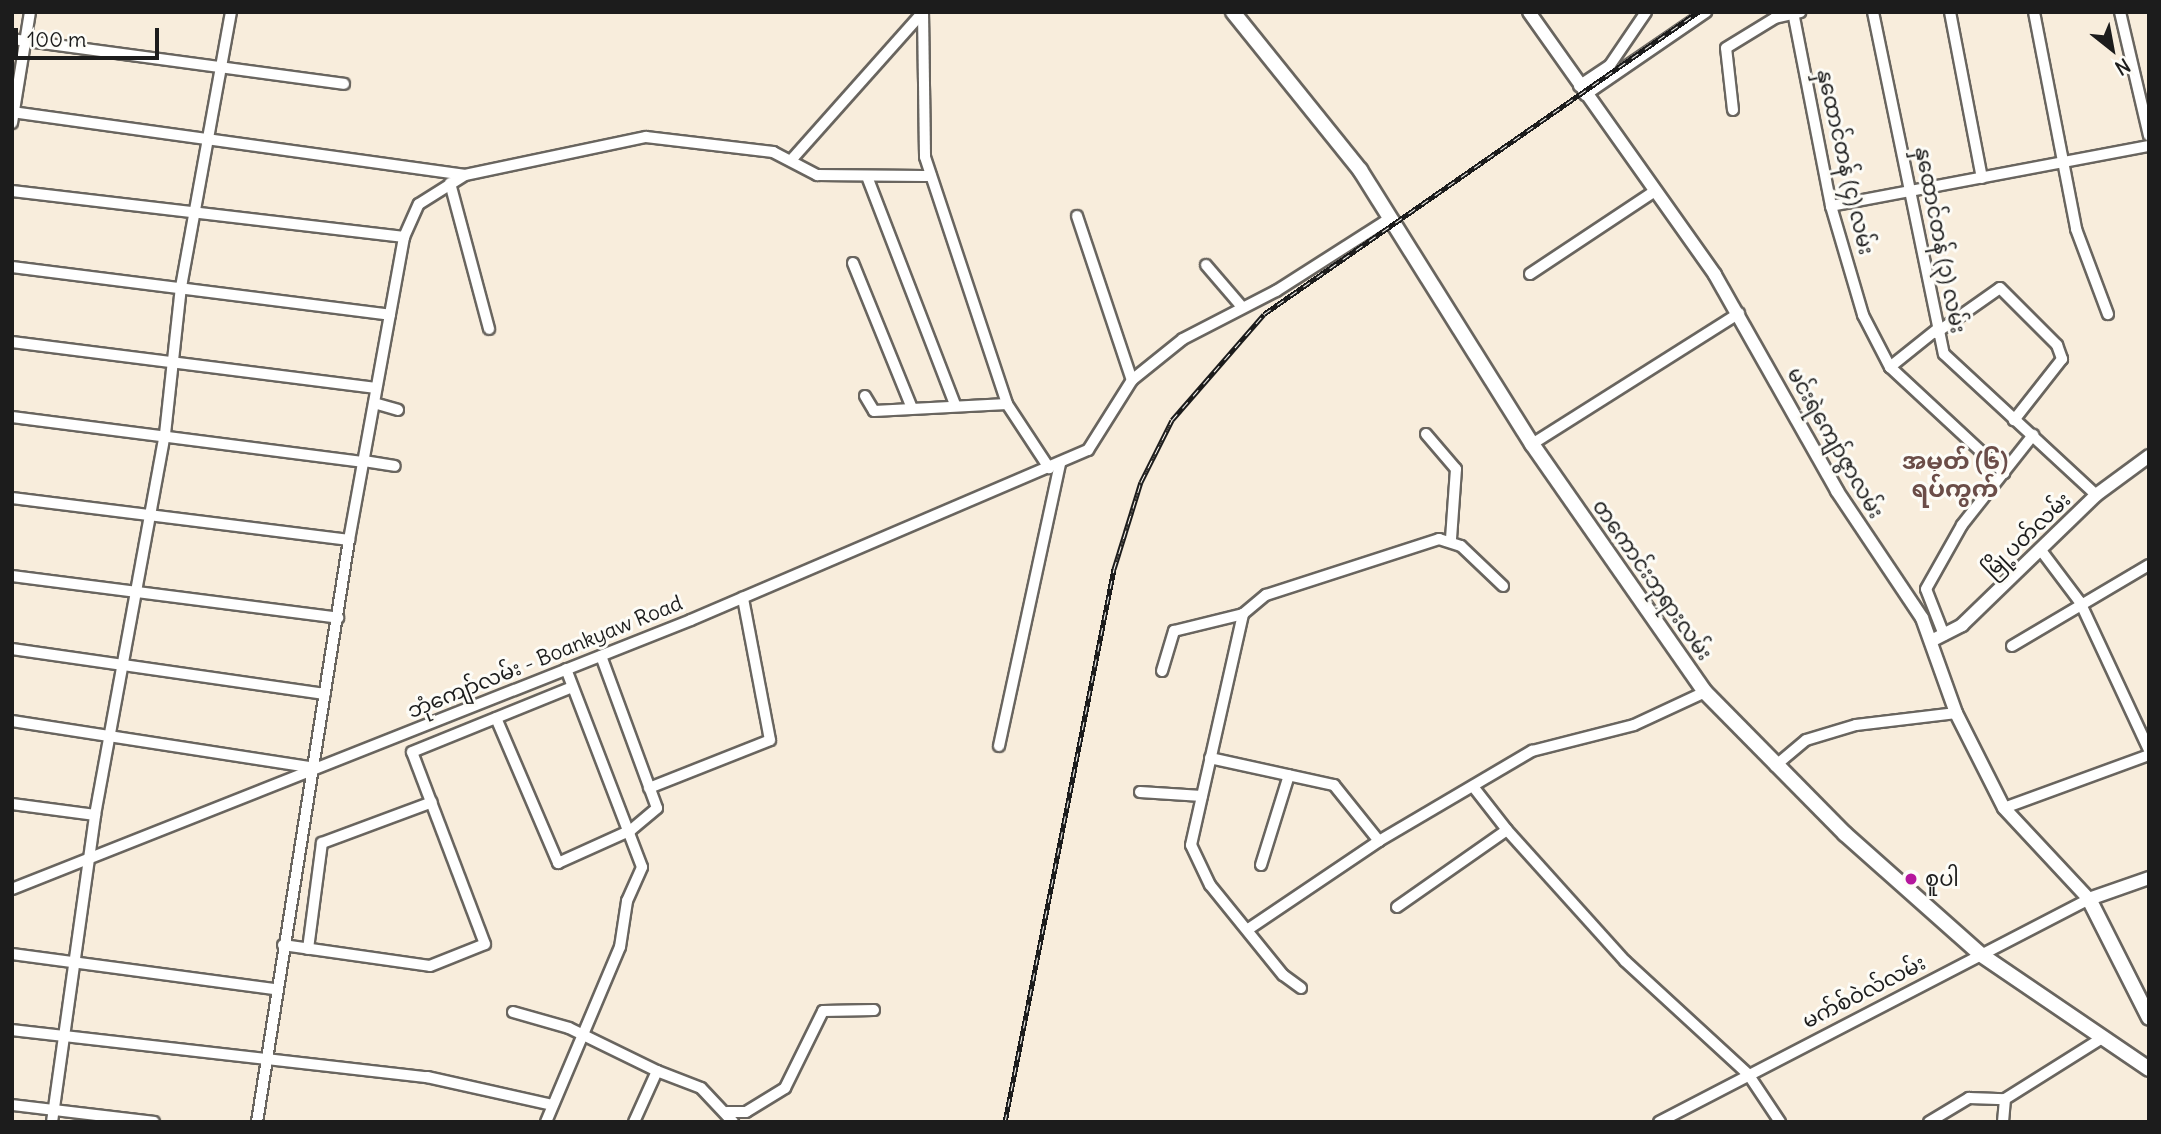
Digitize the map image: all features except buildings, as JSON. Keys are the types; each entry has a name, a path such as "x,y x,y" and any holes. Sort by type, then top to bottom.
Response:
{"main road":[{"name":"တကောင်းဘုရားလမ်း","path":"1233,12 1360,170 1532,444 1705,692 1775,766 1980,954 2149,1069"},
{"path":"2089,899 2149,1018"}],"street":[{"path":"30,12 13,116 464,175"},
{"path":"52,1122 107,738 164,434 192,215 204,140 223,65 230,12"},
{"path":"793,158 923,12"},
{"path":"923,12 924,147 931,176 965,262 1007,404 1049,468"},
{"name":"မင်းရဲကျော်ဇွာလမ်း","path":"1530,12 1582,91 1739,313 1837,491 1939,638 1956,713 2004,808 2089,899"},
{"path":"1582,91 1610,65 1646,12"},
{"path":"1582,91 1706,12"},
{"name":"နှထောင်တန် (၃) လမ်း","path":"1873,12 1911,192 1936,332 1944,354 1971,385 2033,435 2096,495"},
{"path":"1950,12 1982,178"},
{"path":"2034,12 2076,229 2108,314"},
{"path":"2120,12 2149,136"},
{"path":"1733,110 1726,48 1796,13"},
{"name":"နှထောင်တန် (၄) လမ်း","path":"1796,13 1831,206 1863,315 1890,367 2004,473"},
{"path":"12,39 223,65 344,84"},
{"path":"257,1122 282,945 316,768 349,540 404,237 419,204 464,175 646,137 793,158 817,175 868,179 931,176"},
{"path":"1831,206 2149,146"},
{"path":"868,179 955,405"},
{"path":"450,183 489,328"},
{"path":"12,191 192,215 404,237"},
{"path":"1530,274 1655,191"},
{"path":"1077,215 1132,380 1199,327 1242,307 1389,219"},
{"path":"853,263 912,408"},
{"path":"1206,265 1242,307"},
{"path":"12,267 390,315"},
{"path":"1890,367 2000,288 2057,345 2062,359 2014,420"},
{"path":"1532,444 1739,313"},
{"path":"12,342 172,360 376,388"},
{"name":"ဘုံကျော်လမ်း - Boankyaw Road","path":"12,889 91,861 316,768 601,656 1049,468 1088,450 1132,380"},
{"path":"865,396 874,411 1007,404"},
{"path":"374,403 398,410"},
{"path":"12,417 164,434 395,466"},
{"path":"1426,434 1456,469 1451,539"},
{"path":"1939,638 1926,589 1962,525 2033,435"},
{"name":"မြို့ပတ်လမ်း","path":"1939,638 2040,549 2096,495 2149,456"},
{"path":"999,746 1060,463"},
{"path":"12,498 349,540"},
{"path":"1451,539 1503,586"},
{"path":"1162,671 1174,631 1243,614 1266,595 1451,539"},
{"path":"2004,808 2149,753 2080,602 2040,549"},
{"path":"2012,646 2080,602 2149,565"},
{"path":"12,576 338,618"},
{"path":"649,788 770,740 743,598"},
{"path":"1243,614 1191,845 1197,864 1250,928 1283,975 1301,988"},
{"path":"12,649 325,694"},
{"path":"496,718 558,863 631,830 656,813 601,656"},
{"path":"546,1122 576,1059 580,1035 620,947 627,901 642,878 631,830 566,670"},
{"path":"412,752 572,687"},
{"path":"1250,928 1379,841 1475,789 1532,751 1634,725 1705,692"},
{"path":"1775,766 1806,740 1856,725 1956,713"},
{"path":"12,721 107,738 316,768"},
{"path":"282,945 430,966 486,942 405,733"},
{"path":"1210,758 1289,775 1345,792 1379,841"},
{"path":"1261,865 1289,775"},
{"path":"1475,789 1507,830 1625,961 1748,1074 1780,1122"},
{"path":"1140,792 1202,796"},
{"path":"302,840 322,843 432,802"},
{"path":"12,804 95,815"},
{"path":"1398,907 1507,830"},
{"path":"307,949 322,843"},
{"path":"2089,899 2149,878"},
{"name":"မက်စ်ဝဲလ်လမ်း","path":"1659,1122 2089,899"},
{"path":"12,954 77,960 276,989"},
{"path":"513,1012 580,1035 657,1071 688,1080 731,1119 785,1088 823,1011 874,1010"},
{"path":"12,1030 427,1077 552,1105"},
{"path":"1929,1122 1969,1098 2005,1099 2104,1037"},
{"path":"634,1122 657,1071"},
{"path":"2003,1122 2005,1099"},
{"path":"12,1105 154,1122"}],"railway":[{"path":"1005,1122 1114,569 1141,482 1172,420 1264,314 1698,12"}],"place":[{"name":"စူပါ","path":"1911,879"}],"district":[{"name":"အမှတ် (၆) ရပ်ကွက်","path":"1955,475"}]}
